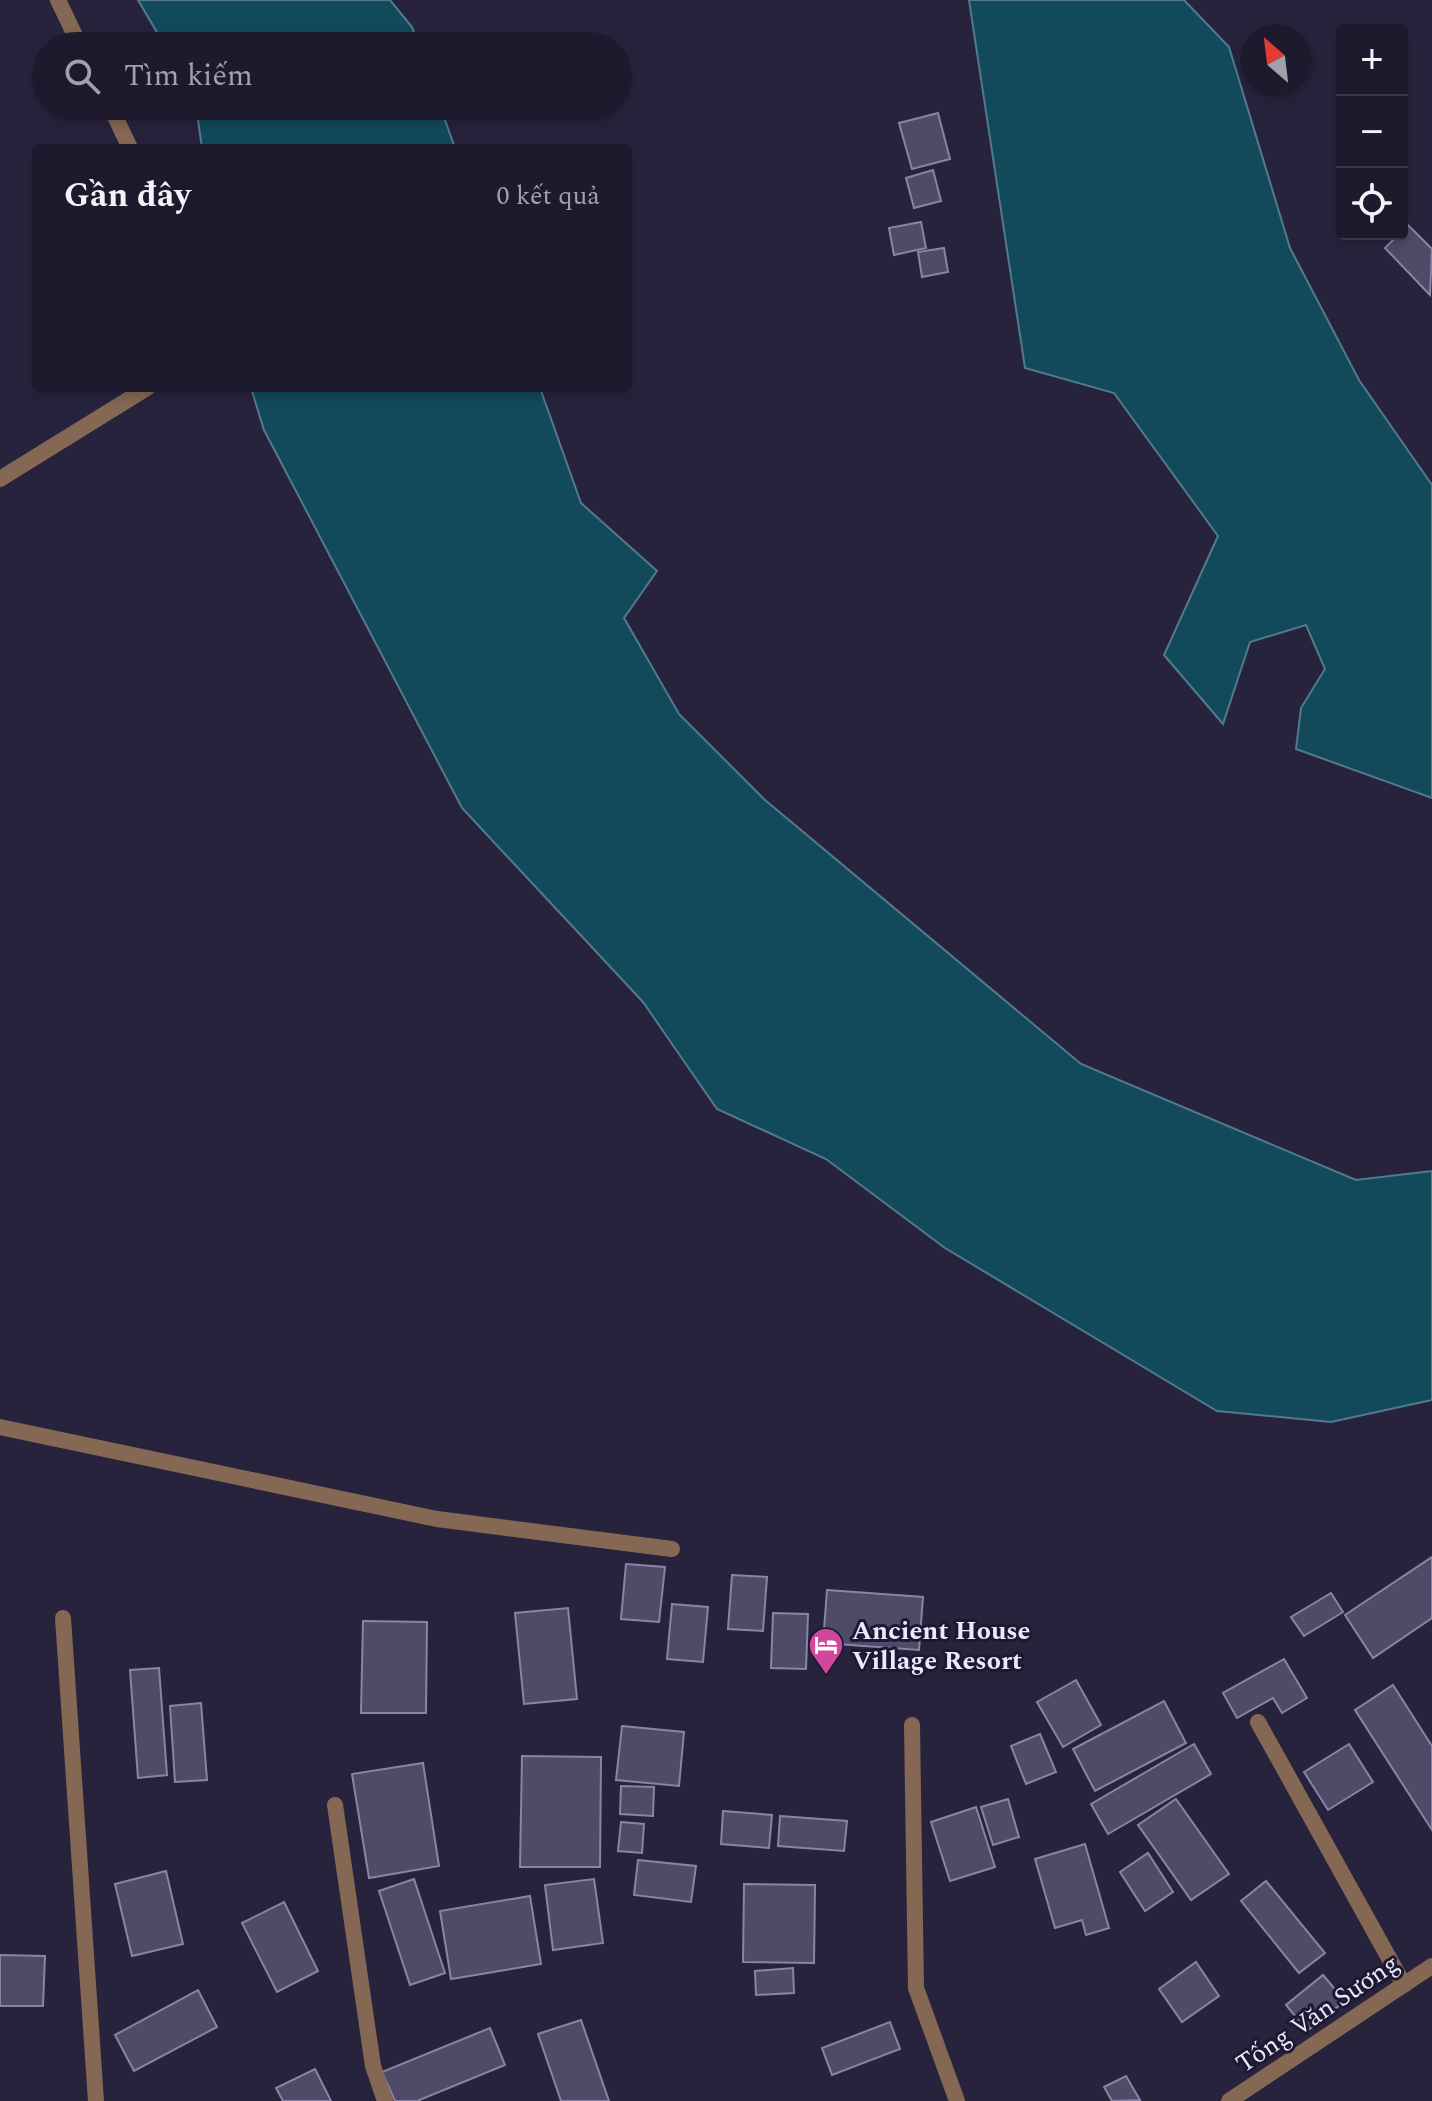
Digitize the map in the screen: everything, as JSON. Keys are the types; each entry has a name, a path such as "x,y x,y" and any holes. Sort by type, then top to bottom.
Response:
{"street":[{"path":"58,0 73,32"},
{"path":"117,120 128,144"},
{"path":"0,479 141,392"},
{"path":"0,1427 437,1519 672,1549"},
{"path":"63,1618 96,2101"},
{"path":"1258,1722 1404,1985"},
{"path":"912,1725 916,1988 957,2101"},
{"path":"335,1805 373,2066 385,2101"},
{"name":"Tống Văn Sương","path":"1229,2101 1432,1966"}],"water":[{"path":"138,0 390,0 414,32 157,32"},
{"path":"969,0 1184,0 1229,47 1240,83 1240,96 1244,96 1290,248 1359,380 1432,485 1432,798 1296,749 1301,708 1325,669 1306,625 1250,642 1223,724 1164,655 1218,536 1114,393 1025,368"},
{"path":"198,120 445,120 454,144 201,144"},
{"path":"252,392 541,392 581,503 657,571 624,618 679,714 765,800 1081,1064 1356,1180 1432,1171 1432,1400 1331,1422 1217,1411 945,1248 826,1159 717,1109 643,1002 462,808 264,430"}],"building":[{"path":"938,113 950,159 912,169 899,123"},
{"path":"933,170 941,201 914,208 906,178"},
{"path":"921,222 926,248 894,255 889,228"},
{"path":"1408,225 1432,249 1430,295 1385,248 1393,240 1408,240"},
{"path":"944,248 948,272 922,277 918,252"},
{"path":"1432,1557 1432,1618 1373,1658 1345,1615"},
{"path":"626,1564 665,1567 659,1622 621,1619"},
{"path":"732,1575 767,1577 763,1631 728,1629"},
{"path":"827,1590 923,1597 919,1650 823,1643"},
{"path":"1331,1593 1343,1612 1304,1636 1291,1617"},
{"path":"672,1604 708,1607 703,1662 667,1659"},
{"path":"568,1608 577,1699 524,1704 515,1613"},
{"path":"773,1613 808,1614 806,1669 771,1668"},
{"path":"363,1621 427,1622 426,1713 361,1713"},
{"path":"1284,1659 1307,1698 1282,1713 1273,1698 1237,1718 1223,1693"},
{"path":"159,1668 167,1775 138,1778 130,1670"},
{"path":"1076,1680 1101,1725 1063,1747 1037,1702"},
{"path":"1393,1685 1432,1746 1432,1830 1355,1710"},
{"path":"1164,1701 1186,1743 1095,1791 1073,1749"},
{"path":"201,1703 207,1780 175,1782 170,1706"},
{"path":"622,1726 684,1732 679,1786 616,1780"},
{"path":"1040,1734 1056,1772 1026,1784 1011,1746"},
{"path":"1194,1744 1211,1774 1108,1834 1091,1804"},
{"path":"1349,1744 1373,1782 1328,1810 1304,1772"},
{"path":"522,1756 601,1757 600,1867 520,1867"},
{"path":"423,1763 439,1866 369,1878 352,1774"},
{"path":"621,1786 654,1787 653,1816 620,1814"},
{"path":"1008,1799 1019,1837 993,1845 981,1807"},
{"path":"1176,1799 1229,1874 1191,1900 1138,1825"},
{"path":"976,1807 995,1867 950,1881 931,1822"},
{"path":"723,1811 772,1815 769,1848 721,1844"},
{"path":"780,1816 847,1821 844,1851 778,1846"},
{"path":"621,1822 644,1824 642,1853 618,1851"},
{"path":"1085,1844 1109,1928 1086,1935 1082,1920 1055,1928 1035,1859"},
{"path":"1148,1853 1173,1892 1145,1911 1120,1872"},
{"path":"638,1860 696,1866 691,1902 634,1895"},
{"path":"166,1871 183,1944 132,1956 115,1884"},
{"path":"414,1879 445,1973 410,1985 379,1891"},
{"path":"594,1879 603,1943 553,1950 545,1885"},
{"path":"1266,1881 1325,1953 1299,1973 1241,1901"},
{"path":"744,1884 815,1885 814,1963 743,1962"},
{"path":"530,1896 541,1964 451,1979 440,1911"},
{"path":"284,1902 318,1971 277,1992 242,1923"},
{"path":"0,1955 45,1956 43,2006 0,2006"},
{"path":"1196,1962 1219,1996 1182,2022 1159,1989"},
{"path":"793,1968 794,1993 756,1995 755,1971"},
{"path":"1323,1975 1345,2001 1307,2031 1286,2005"},
{"path":"198,1990 217,2027 134,2071 115,2035"},
{"path":"581,2020 609,2101 561,2101 538,2034"},
{"path":"890,2022 900,2049 832,2075 822,2048"},
{"path":"490,2028 505,2065 417,2101 395,2101 382,2072"},
{"path":"315,2069 331,2101 283,2101 276,2088"},
{"path":"1126,2076 1140,2100 1112,2101 1104,2087"}],"place":[{"name":"Ancient House Village Resort","path":"826,1676"}]}
